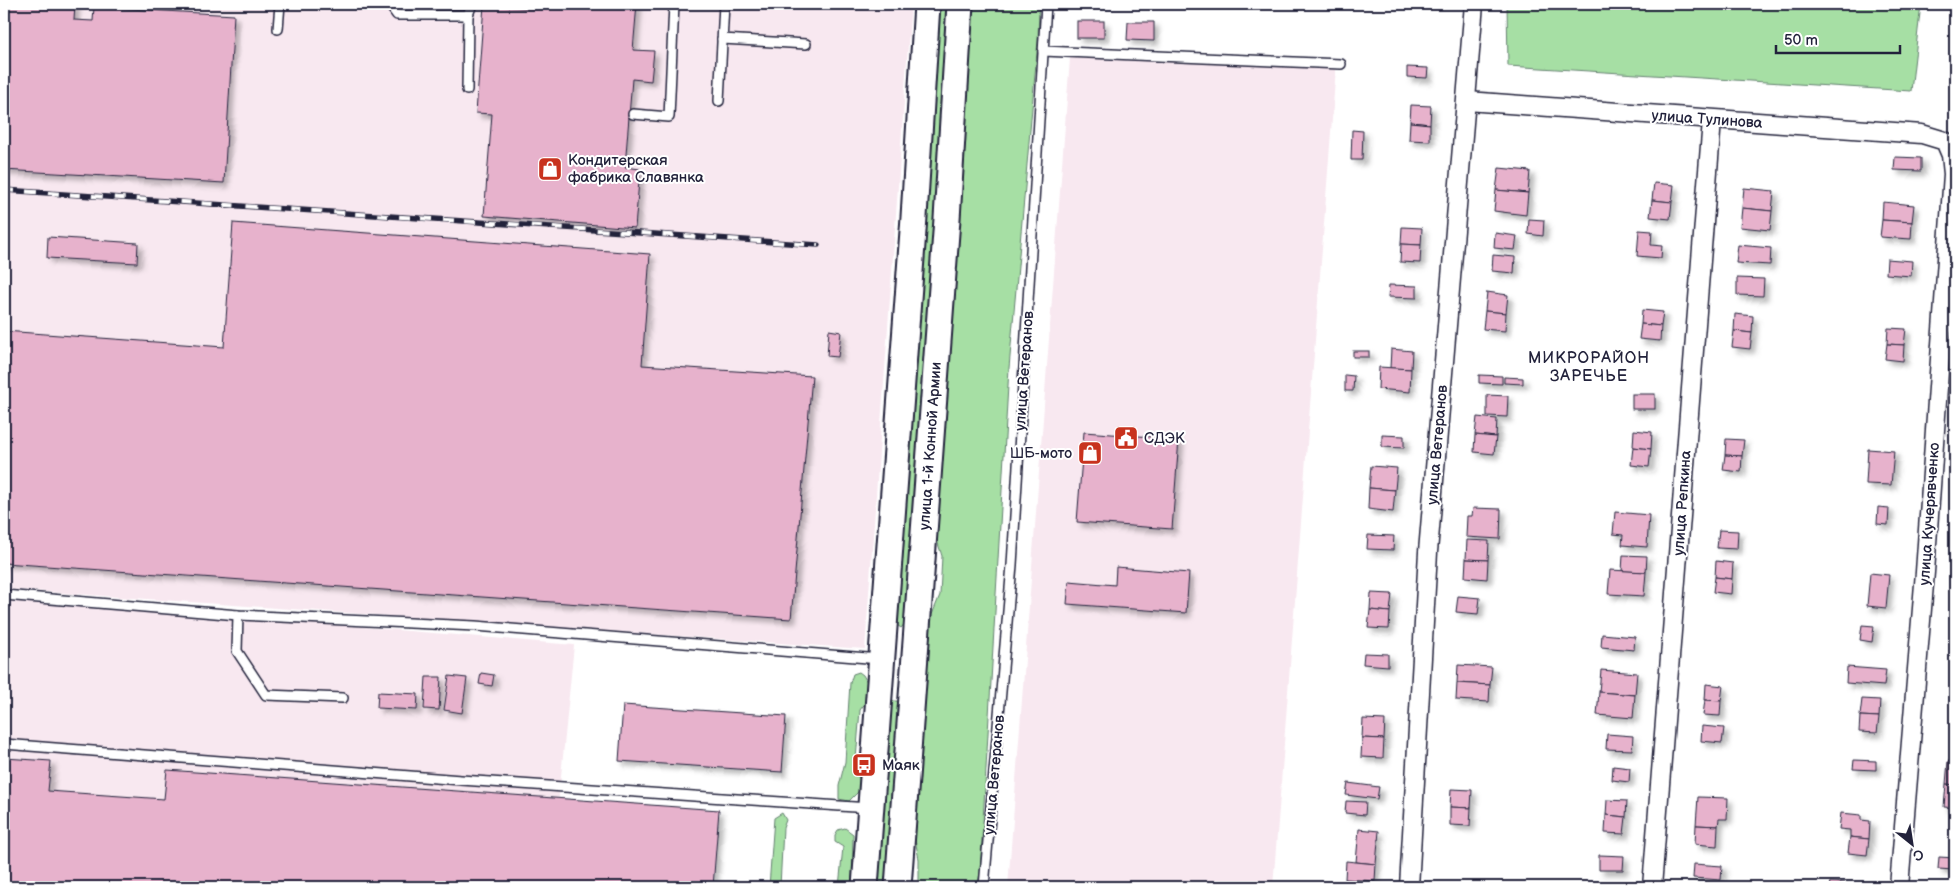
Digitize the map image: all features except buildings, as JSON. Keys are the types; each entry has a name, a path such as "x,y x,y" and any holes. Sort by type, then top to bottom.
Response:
{"main road":[{"path":"865,887 914,217 927,4"},
{"name":"улица 1-й Конной Армии","path":"898,887 947,219 960,4"},
{"path":"881,659 914,662"}],"street":[{"name":"улица Ветеранов","path":"1409,887 1428,552 1474,4"},
{"name":"улица Тулинова","path":"1467,101 1922,134 1945,141"},
{"name":"улица Репкина","path":"1652,887 1712,120"},
{"name":"улица Кучерявченко","path":"1899,887 1926,562 1953,174 1951,155 1945,141"}],"lane":[{"path":"278,29 280,4"},
{"path":"389,4 397,15 468,16"},
{"path":"467,90 468,16 472,4"},
{"path":"633,114 669,117 674,4"},
{"path":"719,101 724,4"},
{"name":"улица Ветеранов","path":"984,887 1012,566 1046,4"},
{"path":"722,39 806,44"},
{"path":"1043,51 1342,64"},
{"path":"4,595 238,615 475,626 881,659"},
{"path":"238,615 237,651 266,694 343,698"},
{"path":"4,744 461,780 870,808"}],"shaded area":[{"path":"4,4 911,4 865,649 4,589"},
{"path":"1070,58 1336,67 1273,887 1008,887"},
{"path":"4,597 574,645 550,887 4,887"}],"green space":[{"path":"939,4 949,4 945,81 906,622 901,628 897,625 896,619 929,173"},
{"path":"973,4 1039,4 1038,40 1009,368 980,873 977,887 919,887 919,859 915,840 915,827 929,622 940,595 942,556 935,534 947,340"},
{"path":"1507,4 1921,4 1911,91 1508,66"},
{"path":"859,672 867,682 868,699 860,710 855,772 861,781 858,792 849,801 839,799 839,786 845,762 850,683 853,674"},
{"path":"897,701 899,706 886,887 876,887 890,704"},
{"path":"782,813 786,820 783,828 780,887 769,887 774,818"},
{"path":"845,828 853,834 852,887 839,887 843,847 835,842 835,835 838,830"}],"railway":[{"path":"4,190 818,245"}],"place":[{"name":"Кондитерская фабрика Славянка","path":"550,169"},
{"name":"СДЭК","path":"1126,438"},
{"name":"ШБ-мото","path":"1090,453"},
{"name":"Маяк","path":"864,765"}],"district":[{"name":"МИКРОРАЙОН ЗАРЕЧЬЕ","path":"1589,366"}]}
